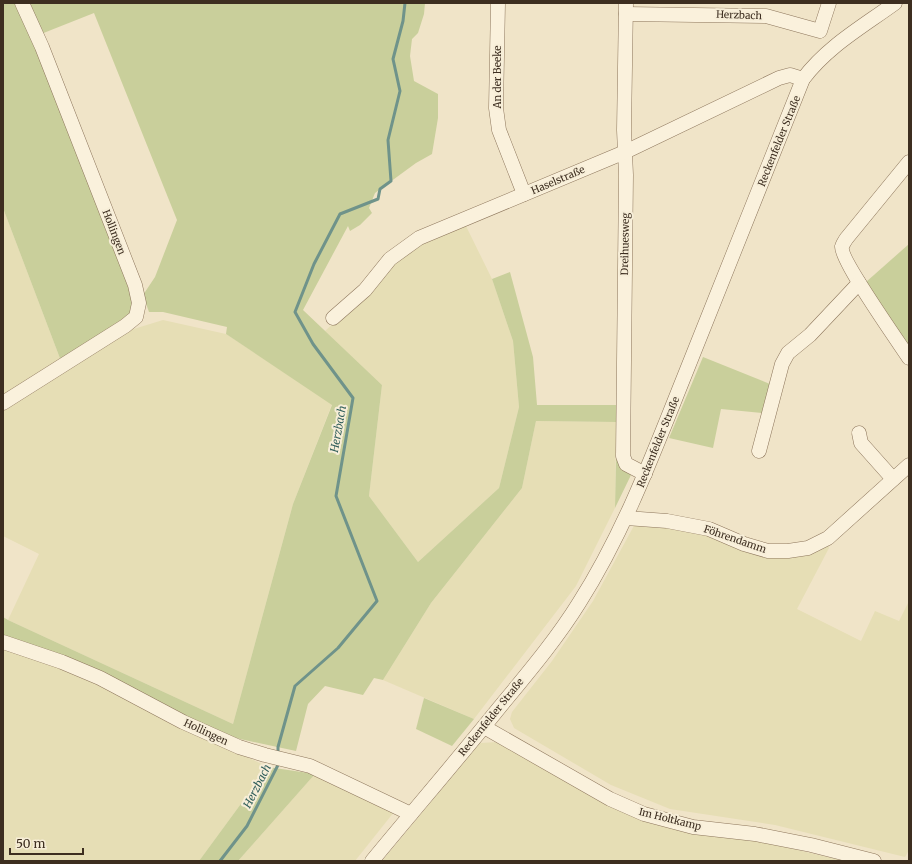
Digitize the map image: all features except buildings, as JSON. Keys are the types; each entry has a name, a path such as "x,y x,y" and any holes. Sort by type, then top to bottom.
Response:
{"street":[{"name":"Hollingen","path":"3,403 125,326 136,317 139,303 135,285 118,240 42,47 22,3"},
{"name":"An der Beeke","path":"498,3 496,108 499,130 524,194"},
{"name":"Herzbach","path":"626,8 766,16 820,31 829,3"},
{"name":"Reckenfelder Straße","path":"372,861 484,727 540,657 578,604 602,564 626,518 645,474 803,79 814,65 832,48 895,3"},
{"name":"Dreihuesweg","path":"626,8 623,456 626,464 645,474"},
{"name":"Haselstraße","path":"333,318 364,290 390,259 418,238 625,152 779,78 790,75 803,79"},
{"path":"909,162 846,239 842,248 844,258 859,283 909,358"},
{"path":"759,451 782,364 788,354 810,335 859,283"},
{"path":"859,433 861,443 893,479"},
{"name":"Föhrendamm","path":"626,518 667,521 709,529 744,544 768,552 808,548 828,538 909,465"},
{"name":"Hollingen","path":"3,642 62,662 100,678 190,725 239,747 310,766 411,814"},
{"name":"Im Holtkamp","path":"484,727 610,800 644,814 693,826 755,834 811,845 874,861"}],"shaded area":[{"path":"3,208 61,361 3,397"},
{"path":"465,224 492,279 513,341 519,407 499,488 418,562 369,496 382,385 325,331 365,294 393,263 421,241"},
{"path":"163,320 226,334 332,404 293,504 233,724 8,620 39,554 3,536 3,408 124,332"},
{"path":"536,421 616,422 615,508 576,586 474,719 383,680 431,603 522,488"},
{"path":"636,522 709,531 767,554 828,543 829,548 797,609 861,641 875,611 899,621 909,601 909,850 905,857 775,825 670,809 611,785 514,728 510,719 512,712 552,661 593,601"},
{"path":"3,650 13,650 66,669 268,767 199,861 3,861"},
{"path":"498,742 612,806 844,861 382,861 480,743"},
{"path":"315,774 394,812 355,861 238,861"}],"green space":[{"path":"3,3 17,3 34,41 68,133 130,287 134,303 131,313 61,361 3,208"},
{"path":"27,3 425,3 424,14 418,33 412,39 410,56 414,81 438,94 438,118 432,154 416,163 375,193 369,208 372,213 360,225 350,231 348,226 303,310 382,385 369,496 418,562 499,488 519,407 513,341 492,279 510,272 533,357 537,405 616,405 616,422 536,421 522,488 431,603 383,680 374,678 363,695 325,686 308,704 296,751 231,737 33,650 3,650 3,617 233,724 293,504 332,405 226,334 227,327 163,312 149,312 143,295 155,277 177,220 94,13 41,34"},
{"path":"909,244 909,348 866,282"},
{"path":"703,357 770,384 762,413 721,409 713,448 669,438"},
{"path":"616,459 623,469 631,475 615,508"},
{"path":"424,698 474,719 452,746 416,729"},
{"path":"268,767 315,774 238,861 199,861"}],"waterway":[{"name":"Herzbach","path":"278,754 278,747 295,686 338,648 377,601 336,496 353,398 313,344 295,312 314,264 340,214 378,199 380,189 391,181 388,140 400,91 393,59 403,21 405,3"},
{"name":"Herzbach","path":"220,861 247,826 278,765 278,762"}]}
